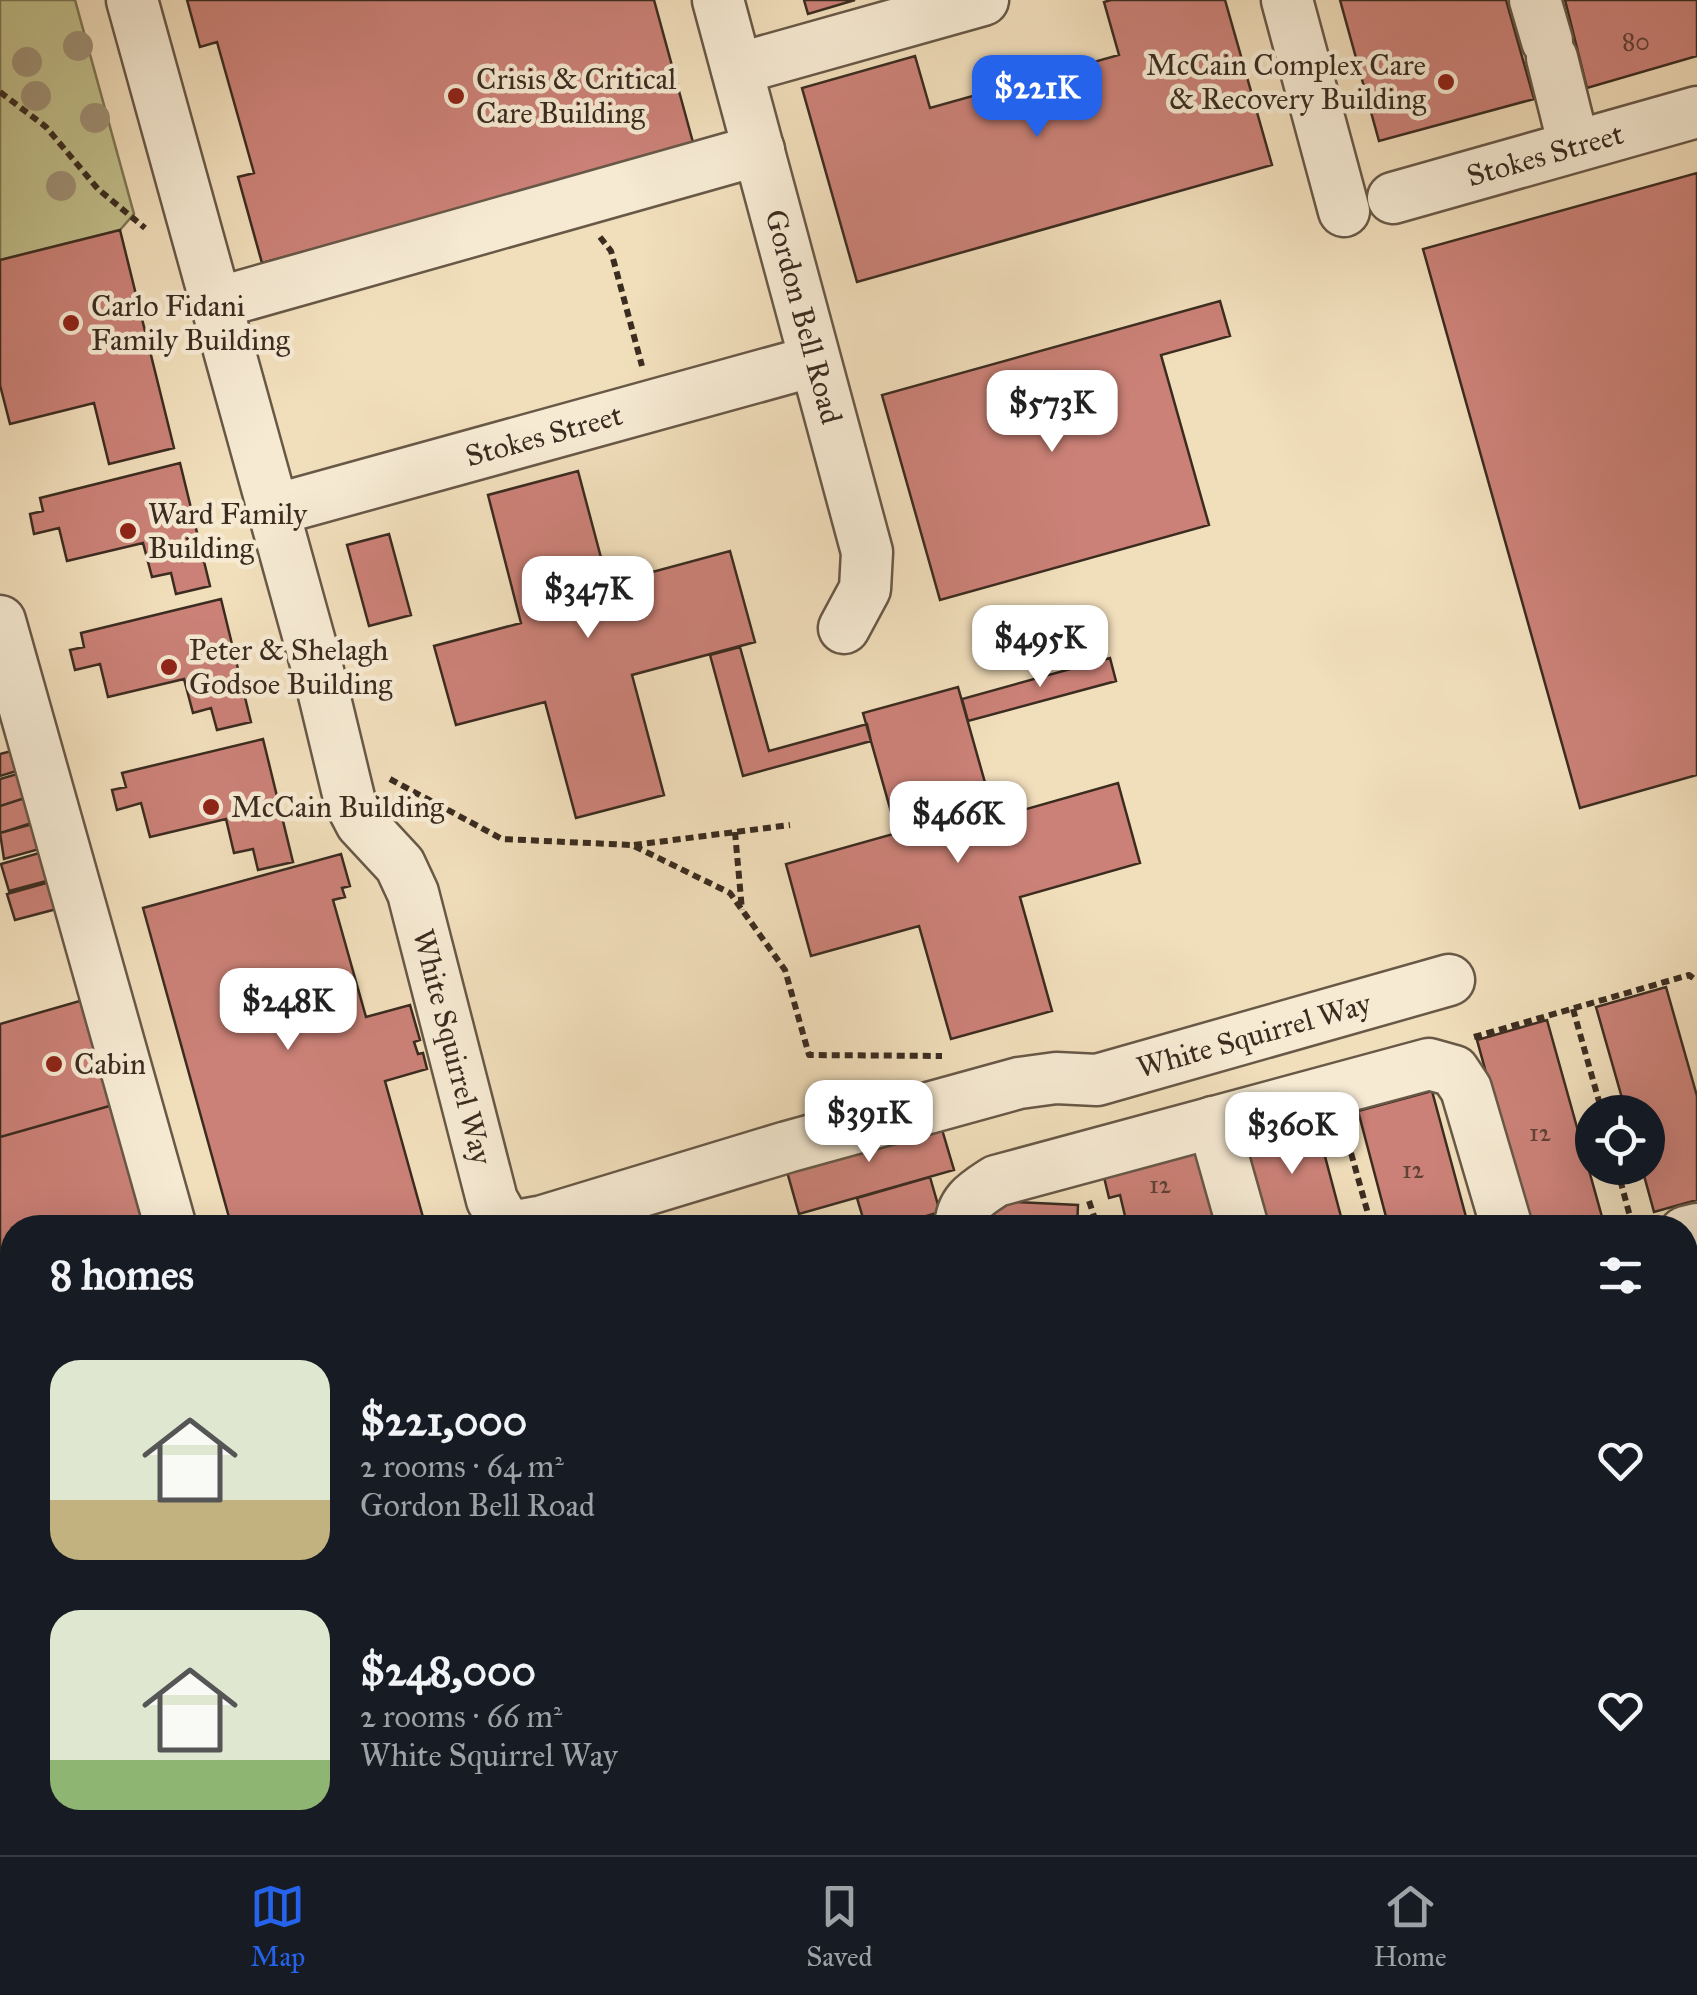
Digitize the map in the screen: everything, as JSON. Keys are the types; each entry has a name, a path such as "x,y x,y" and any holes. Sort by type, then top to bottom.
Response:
{"street":[{"name":"White Squirrel Way","path":"132,0 322,682 350,802 361,823 400,866 413,893 492,1200 500,1215"},
{"name":"Gordon Bell Road","path":"718,0 867,552 865,589 844,628"},
{"path":"737,68 984,0"},
{"path":"1287,0 1344,211"},
{"path":"1544,33 1574,146"},
{"name":"Stokes Street","path":"1394,198 1697,112"},
{"path":"217,303 759,150"},
{"name":"Stokes Street","path":"274,510 814,361"},
{"path":"0,621 167,1215"},
{"name":"White Squirrel Way","path":"566,1215 787,1147 1019,1083 1056,1078 1097,1080 1449,980"},
{"path":"960,1215 971,1197 996,1181 1429,1064 1454,1070 1466,1089 1502,1215"},
{"path":"1214,1122 1240,1215"}],"path":[{"path":"0,92 46,127 98,189 145,228"},
{"path":"586,232 598,234 610,251 645,377"},
{"path":"336,750 502,838 632,845 790,824"},
{"path":"736,832 742,911"},
{"path":"632,845 730,893 784,970 809,1055 947,1056"},
{"path":"1454,1070 1470,1038 1689,975 1697,981"},
{"path":"1573,1008 1597,1095"},
{"path":"1342,1122 1368,1215"},
{"path":"1621,1185 1629,1215"},
{"path":"1083,1196 1087,1194 1094,1215"}],"shaded area":[{"path":"0,0 75,0 134,214 120,230 0,260"}],"building":[{"name":"Crisis & Critical Care Building","path":"187,0 654,0 694,146 262,263 238,177 254,173 217,42 200,47"},
{"path":"804,0 855,0 808,14"},
{"path":"1225,0 1272,165 857,282 802,88 915,56 930,108 1119,55 1104,2"},
{"name":"McCain Complex Care & Recovery Building","path":"1340,0 1506,0 1534,99 1379,141"},
{"path":"1565,0 1697,0 1697,56 1587,88"},
{"path":"1697,173 1697,775 1580,808 1423,249"},
{"name":"Carlo Fidani Family Building","path":"120,230 174,448 109,464 94,403 10,424 0,385 0,260"},
{"path":"1220,301 1230,336 1161,355 1209,525 940,600 882,395"},
{"name":"Ward Family Building","path":"180,463 210,586 176,594 171,573 152,577 143,543 67,561 59,528 34,534 30,514 43,511 40,498"},
{"path":"578,471 608,584 730,551 755,642 632,675 664,795 576,818 545,702 456,725 434,646 521,623 488,495"},
{"path":"389,534 411,615 369,626 347,545"},
{"name":"Peter & Shelagh Godsoe Building","path":"221,599 251,722 217,730 211,708 193,713 184,679 108,697 100,664 75,670 70,650 84,647 81,633"},
{"path":"740,647 769,751 867,724 871,741 743,776 710,655"},
{"path":"1110,658 1116,681 968,721 962,699"},
{"path":"958,687 995,818 1118,783 1140,863 1020,897 1052,1011 951,1039 919,926 811,956 786,864 897,833 863,713"},
{"name":"McCain Building","path":"263,739 293,862 258,870 253,849 234,853 226,819 150,837 141,803 117,810 112,790 126,787 122,773"},
{"path":"15,750 20,770 0,776 0,754"},
{"path":"24,772 31,796 0,806 0,779"},
{"path":"31,796 38,821 0,833 0,806"},
{"path":"36,823 43,848 4,859 0,833"},
{"path":"46,851 54,879 9,891 1,864"},
{"path":"341,854 350,886 342,888 345,897 333,900 366,1017 410,1005 420,1040 414,1042 418,1054 423,1053 427,1069 385,1081 422,1215 228,1215 143,908"},
{"path":"57,880 64,907 15,920 7,894"},
{"path":"1666,987 1697,1096 1697,1200 1654,1212 1647,1185 1665,1185 1665,1095 1621,1095 1596,1007"},
{"name":"Cabin","path":"90,998 120,1103 0,1137 0,1024"},
{"path":"1547,1020 1575,1120 1575,1185 1593,1185 1601,1215 1525,1215 1477,1040"},
{"path":"1432,1091 1465,1215 1386,1215 1358,1111"},
{"path":"120,1103 148,1215 0,1215 0,1137"},
{"path":"1314,1115 1341,1215 1260,1215 1239,1136"},
{"path":"938,1116 954,1170 799,1214 784,1161"},
{"path":"1204,1146 1223,1215 1125,1215 1120,1195 1109,1198 1103,1173"},
{"path":"930,1177 940,1212 862,1215 857,1198"},
{"path":"992,1201 1078,1205 1078,1215 991,1215"}],"place":[{"name":"McCain Complex Care & Recovery Building","path":"1446,82"},
{"name":"Crisis & Critical Care Building","path":"456,96"},
{"name":"Carlo Fidani Family Building","path":"71,323"},
{"name":"Ward Family Building","path":"128,531"},
{"name":"Peter & Shelagh Godsoe Building","path":"169,667"},
{"name":"McCain Building","path":"211,807"},
{"name":"Cabin","path":"54,1064"}]}
